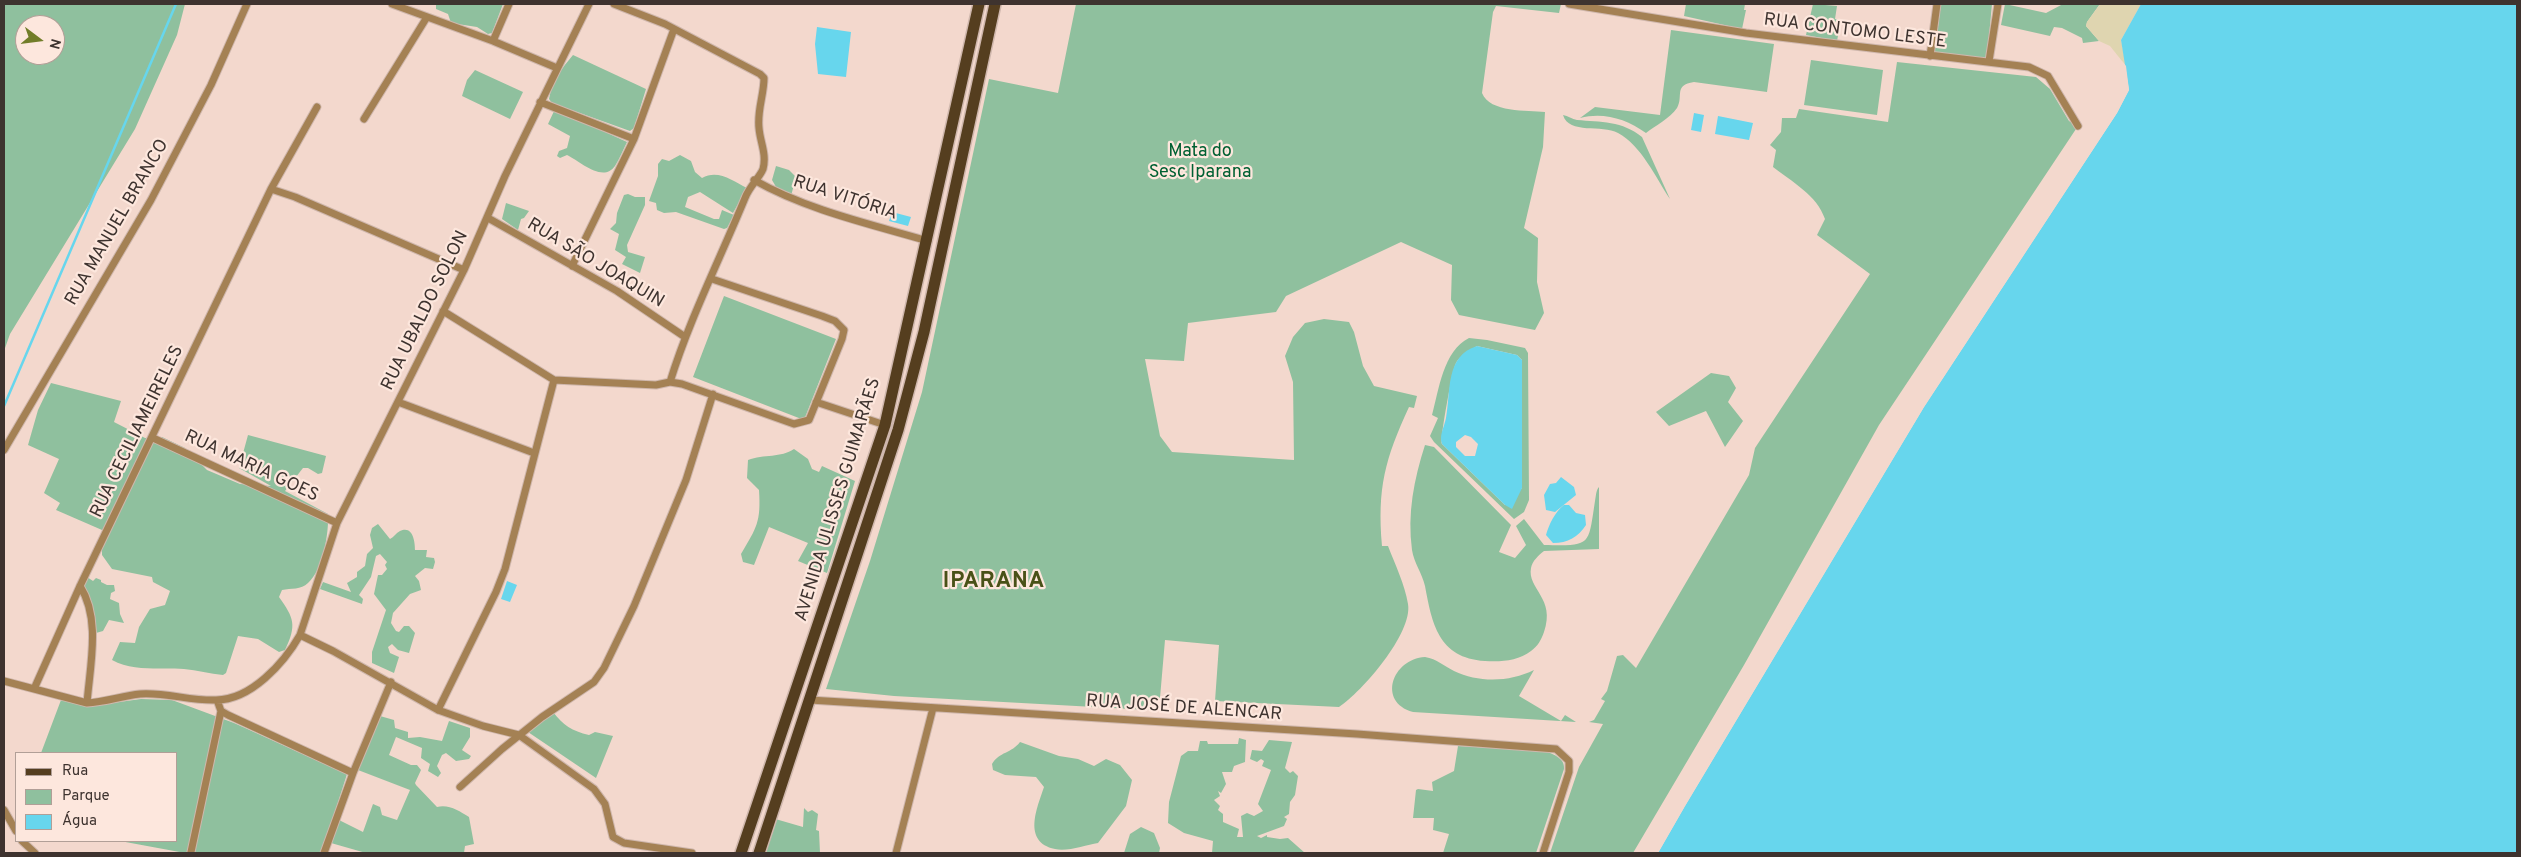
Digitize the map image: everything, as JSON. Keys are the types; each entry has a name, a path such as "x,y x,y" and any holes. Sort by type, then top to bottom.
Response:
{"main road":[{"name":"AVENIDA ULISSES GUIMARÃES","path":"741,853 885,425 928,241 979,4"},
{"name":"AVENIDA ULISSES GUIMARÃES","path":"758,853 898,430 924,332 995,4"},
{"path":"766,774 783,780"}],"street":[{"name":"RUA MANUEL BRANCO","path":"4,450 151,200 211,85 247,4"},
{"path":"392,4 493,41 557,68"},
{"path":"493,41 509,4"},
{"name":"RUA UBALDO SOLON","path":"217,700 243,692 264,680 290,652 300,635 337,523 464,270 540,102 588,4"},
{"path":"614,4 674,29 763,76 758,114 759,130 765,155 762,172 754,180 685,337 670,382"},
{"name":"RUA CONTOMO LESTE","path":"1569,4 1746,33 2030,67 2048,76 2078,126"},
{"path":"1930,56 1937,4"},
{"path":"1990,61 1998,4"},
{"path":"364,119 427,17"},
{"path":"572,266 634,139 674,29"},
{"path":"540,102 634,139"},
{"name":"RUA CECILIAMEIRELES","path":"34,690 80,586 153,438 270,189 317,107"},
{"name":"RUA VITÓRIA","path":"754,180 771,190 843,216 928,241"},
{"path":"270,189 295,197 464,270"},
{"name":"RUA SÃO JOAQUIN","path":"488,218 617,291 685,337"},
{"path":"444,311 554,380 656,385 670,382 713,394 794,424 809,420 844,330 840,325 822,316 712,279"},
{"path":"438,710 496,592 505,568 554,380"},
{"path":"460,787 519,736 594,682 604,668 634,606 686,480 713,394"},
{"path":"398,402 534,453"},
{"path":"816,402 885,425"},
{"name":"RUA MARIA GOES","path":"153,438 337,523"},
{"path":"80,586 87,598 91,617 87,703"},
{"path":"300,635 391,682 438,710 519,736 599,794 607,810 611,834 616,840 624,843 692,853"},
{"path":"4,682 87,703 139,694 217,700 221,711 191,852"},
{"path":"324,853 353,773 391,682"},
{"name":"RUA JOSÉ DE ALENCAR","path":"810,700 1357,734 1556,749 1569,761 1569,772 1543,853"},
{"path":"896,853 934,708"},
{"path":"221,711 353,773"},
{"path":"4,810 15,830"},
{"path":"23,842 35,853"}],"green space":[{"path":"4,4 185,4 177,35 135,129 10,334 4,351"},
{"path":"436,4 503,4 492,33 488,34 477,27 451,23 448,14 436,9"},
{"name":"Mata do Sesc Iparana","path":"1076,4 1561,4 1559,13 1496,6 1493,12 1482,93 1486,99 1501,107 1545,112 1543,147 1524,228 1538,238 1537,282 1544,313 1535,330 1459,315 1451,300 1452,265 1401,242 1286,296 1276,312 1188,323 1184,361 1145,359 1160,436 1172,452 1294,460 1293,382 1285,356 1293,337 1305,323 1324,319 1349,322 1354,332 1363,366 1374,386 1417,396 1414,408 1409,407 1394,442 1385,474 1381,507 1382,546 1388,546 1402,582 1407,597 1407,616 1403,630 1384,661 1360,689 1339,707 1215,701 1219,645 1165,640 1160,698 1149,710 894,696 826,689 870,561 922,392 989,79 1058,93"},
{"path":"1686,4 1745,4 1744,10 1746,10 1742,29 1684,16"},
{"path":"1813,4 1837,6 1835,19 1841,20 1837,41 1806,35"},
{"path":"1941,4 1992,4 1987,58 1968,61 1934,56"},
{"path":"2005,4 2046,13 2063,4 2100,4 2086,26 2099,41 2083,43 2082,38 2062,28 2054,27 2050,36 2001,25"},
{"path":"1671,30 1774,44 1767,92 1694,82 1688,83 1681,88 1679,104 1674,112 1646,133 1631,124 1606,116 1580,118 1595,107 1660,115"},
{"path":"573,55 646,89 634,128 630,131 552,103 549,99 552,86 561,70"},
{"path":"1811,60 1883,70 1877,115 1804,105"},
{"path":"1897,62 2036,77 2050,89 2069,121 2078,126 1879,425 1744,665 1633,853 1550,853 1579,767 1603,724 1589,722 1594,720 1605,701 1601,699 1607,691 1617,656 1623,655 1636,668 1749,475 1755,448 1870,274 1817,235 1825,219 1821,210 1810,196 1773,167 1776,150 1770,145 1781,132 1782,118 1796,118 1799,109 1888,122"},
{"path":"475,70 523,92 510,119 462,96 467,80"},
{"path":"555,109 627,142 615,166 610,171 598,172 567,155 560,158 557,156 559,151 567,148 570,136 548,124"},
{"path":"1563,115 1577,120 1619,125 1642,137 1670,199 1641,154 1626,138 1611,130 1572,125 1566,121"},
{"path":"680,155 691,161 695,172 702,178 720,175 747,188 733,213 700,192 688,197 685,207 714,219 719,219 722,210 734,215 727,228 724,229 676,212 664,213 657,210 656,203 649,201 658,176 658,164 662,159 669,161"},
{"path":"776,166 789,170 796,177 791,196 779,192 772,180"},
{"path":"628,194 635,197 645,197 645,205 627,245 628,252 645,257 640,273 622,264 626,257 615,250 619,234 610,229 616,223 617,213 624,195"},
{"path":"506,203 529,211 521,219 518,230 502,219"},
{"path":"724,296 836,339 804,420 693,377"},
{"path":"1469,338 1487,340 1525,348 1528,353 1529,500 1524,512 1514,519 1430,436 1438,418 1432,415 1443,372 1453,352","holes":["1477,346 1517,355 1522,360 1522,488 1505,505 1442,444 1442,439 1452,379 1456,363 1460,358"]},
{"path":"1711,373 1729,376 1736,388 1728,402 1743,421 1725,447 1706,411 1669,426 1656,412"},
{"path":"51,383 121,401 114,422 145,438 162,437 185,448 207,470 240,484 271,486 239,468 248,435 326,456 322,473 318,474 308,468 303,468 285,491 328,514 328,522 324,551 313,577 302,587 282,590 279,597 291,616 292,622 291,634 285,650 279,652 258,639 238,636 226,673 223,675 184,669 138,668 112,660 120,642 135,643 139,627 150,609 165,605 170,591 153,582 152,577 112,569 102,555 102,530 56,510 60,503 44,493 59,459 28,445 38,410"},
{"path":"1425,445 1434,447 1511,525 1499,552 1515,558 1526,545 1516,526 1524,519 1544,545 1571,545 1585,540 1591,527 1596,493 1599,487 1599,549 1544,551 1533,563 1531,575 1544,602 1547,620 1544,632 1537,645 1521,657 1497,661 1469,658 1447,646 1435,625 1424,581 1413,555 1410,523 1412,497"},
{"path":"794,449 808,459 812,469 819,472 822,466 855,481 827,573 798,561 808,543 769,527 754,565 743,562 741,554 757,524 759,510 759,490 747,478 748,460 784,454"},
{"path":"378,524 390,539 400,531 408,530 412,535 415,550 427,550 426,557 434,558 435,562 433,569 425,568 415,576 419,581 421,590 410,594 393,613 391,623 396,631 399,632 404,626 409,626 415,633 409,653 398,650 392,644 388,647 390,653 399,657 394,673 372,663 372,652 386,610 374,594 378,575 382,575 387,569 385,565 387,562 380,554 376,556 371,577 359,595 363,599 362,604 320,589 323,582 351,592 347,583 357,577 357,572 365,566 367,554 373,548 370,535 372,528"},
{"path":"87,577 93,581 96,578 107,585 114,585 115,591 111,593 110,599 119,603 120,614 124,623 109,620 103,631 96,633 95,637 80,586"},
{"path":"1425,657 1474,678 1505,679 1534,670 1519,696 1561,721 1565,715 1576,722 1413,712 1402,707 1395,699 1392,691 1393,682 1397,673 1404,665"},
{"path":"141,699 172,700 234,723 347,774 322,853 185,853 125,842 178,842 178,752 41,752 61,700 90,706"},
{"path":"553,712 560,721 578,732 589,735 595,732 613,736 596,778 528,732"},
{"path":"380,716 394,720 395,728 408,732 408,738 420,737 442,741 449,721 470,728 470,737 462,750 471,756 469,759 456,761 446,753 442,755 437,766 441,773 438,777 428,771 430,764 421,758 422,748 396,737 389,755 411,765 417,765 421,770 415,783 437,807 450,807 469,817 474,844 465,846 464,853 366,853 331,843 339,820 363,832 373,804 380,807 382,815 397,820 410,790 358,770"},
{"path":"1239,738 1246,740 1245,762 1234,766 1232,772 1222,772 1226,784 1221,793 1218,791 1220,796 1214,800 1220,806 1218,810 1223,814 1223,822 1239,829 1237,837 1243,837 1241,816 1247,813 1254,816 1263,811 1258,804 1271,770 1262,766 1264,761 1261,759 1257,762 1250,759 1252,750 1262,751 1269,740 1292,742 1285,768 1290,773 1293,771 1298,776 1295,795 1290,802 1289,814 1284,817 1287,819 1284,826 1257,836 1261,838 1267,835 1267,837 1280,839 1288,838 1305,853 1212,853 1213,841 1184,833 1168,823 1169,802 1181,756 1188,751 1198,751 1200,741 1207,741 1208,744 1238,744"},
{"path":"1020,742 1059,756 1078,759 1094,766 1106,759 1120,765 1132,780 1126,806 1098,843 1060,850 1045,845 1038,839 1034,823 1044,787 1036,777 1005,775 993,770 992,764 995,760"},
{"path":"1458,746 1546,751 1563,762 1564,769 1536,853 1443,853 1449,834 1433,830 1434,818 1413,818 1416,790 1433,791 1432,782 1454,771"},
{"path":"804,808 808,812 812,810 818,814 816,830 819,831 820,853 767,853 766,848 772,818 803,827"},
{"path":"1141,827 1154,833 1160,848 1159,853 1124,853 1130,834"}],"sand":[{"path":"2100,4 2141,4 2121,40 2126,66 2110,46 2099,41 2086,26"}],"water":[{"path":"2141,4 2517,4 2517,853 1658,853 1924,407 2117,113 2129,90 2121,40"},
{"path":"817,27 851,32 846,77 818,74 815,44"},
{"path":"1694,113 1704,115 1701,132 1691,130"},
{"path":"1718,116 1753,123 1749,140 1715,134"},
{"path":"892,212 911,217 908,226 889,221"},
{"path":"1477,346 1517,355 1522,360 1522,488 1512,509 1505,505 1441,441 1451,376 1459,358","holes":["1465,435 1471,437 1478,444 1475,456 1465,456 1456,447 1456,442"]},
{"path":"1561,477 1574,487 1576,495 1555,512 1546,510 1544,495 1550,484 1556,483"},
{"path":"1564,505 1569,505 1576,513 1585,515 1586,525 1580,533 1572,538 1563,542 1553,543 1546,535 1553,518"},
{"path":"507,581 517,585 510,602 501,599"}],"pier":[{"path":"2122,61 2126,66 2129,90 2117,113 1924,407 1658,853 1656,853 1682,804 1922,405 2115,112 2127,89"}],"waterway":[{"path":"4,406 176,4"}],"district":[{"name":"IPARANA","path":"994,583"}]}
